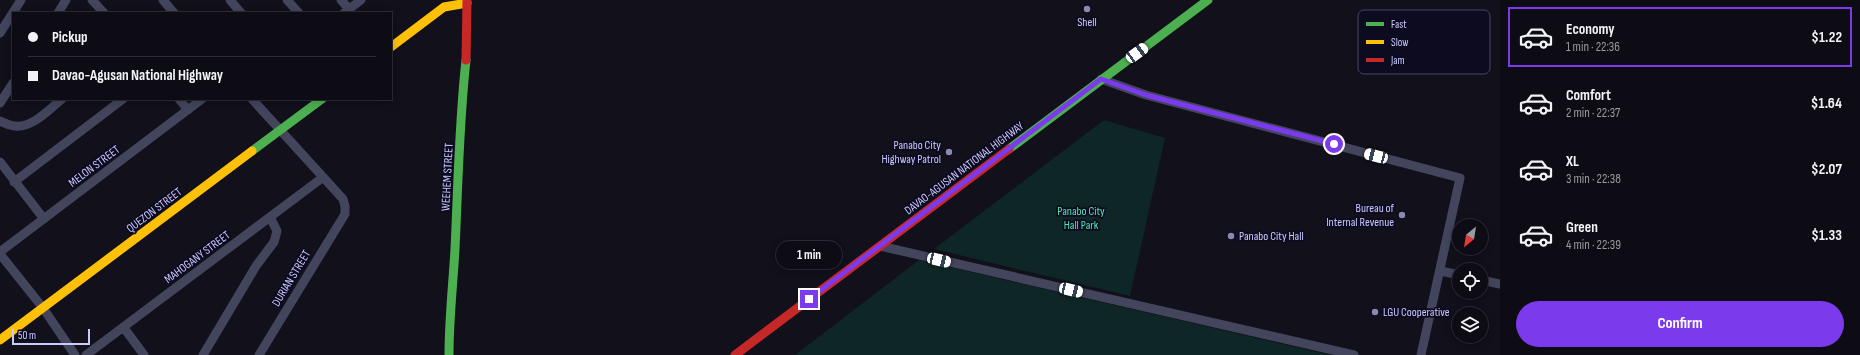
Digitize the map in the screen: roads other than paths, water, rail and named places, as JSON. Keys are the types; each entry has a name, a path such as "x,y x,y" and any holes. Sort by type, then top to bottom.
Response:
{"main road":[{"name":"DAVAO-AGUSAN NATIONAL HIGHWAY","path":"735,355 1208,0"},
{"path":"392,45 442,4 467,1"},
{"name":"WEEHEM STREET","path":"449,355 449,323 459,173 461,105 466,59 467,1"},
{"name":"QUEZON STREET","path":"0,340 319,100"}],"street":[{"path":"13,12 21,0"},
{"path":"59,12 66,0"},
{"path":"92,0 103,12"},
{"path":"163,0 173,12"},
{"path":"230,0 240,12"},
{"path":"287,0 298,12"},
{"path":"341,0 346,11 361,0"},
{"path":"0,33 12,14"},
{"path":"1101,79 1146,95 1460,178 1441,271 1421,355"},
{"path":"0,103 12,85"},
{"path":"0,121 14,126 27,125 61,100"},
{"path":"14,182 122,100"},
{"path":"180,100 188,110"},
{"name":"MELON STREET","path":"0,253 201,100"},
{"path":"253,100 322,178"},
{"path":"0,162 44,219"},
{"name":"DURIAN STREET","path":"258,355 345,214 346,206 343,200 322,178"},
{"name":"MAHOGANY STREET","path":"86,355 322,178"},
{"path":"203,355 256,266 274,242 277,231 270,217"},
{"path":"880,246 1354,355"},
{"path":"0,253 43,308 75,355"},
{"path":"1441,271 1452,273"},
{"path":"1488,281 1500,284"},
{"path":"124,328 144,355"}],"place":[{"name":"Shell","path":"1087,9"},
{"name":"Panabo City Highway Patrol","path":"949,152"},
{"name":"Bureau of Internal Revenue","path":"1402,215"},
{"name":"Panabo City Hall","path":"1231,236"},
{"name":"LGU Cooperative","path":"1375,312"}],"park label":[{"name":"Panabo City Hall Park","path":"1081,218"}]}
